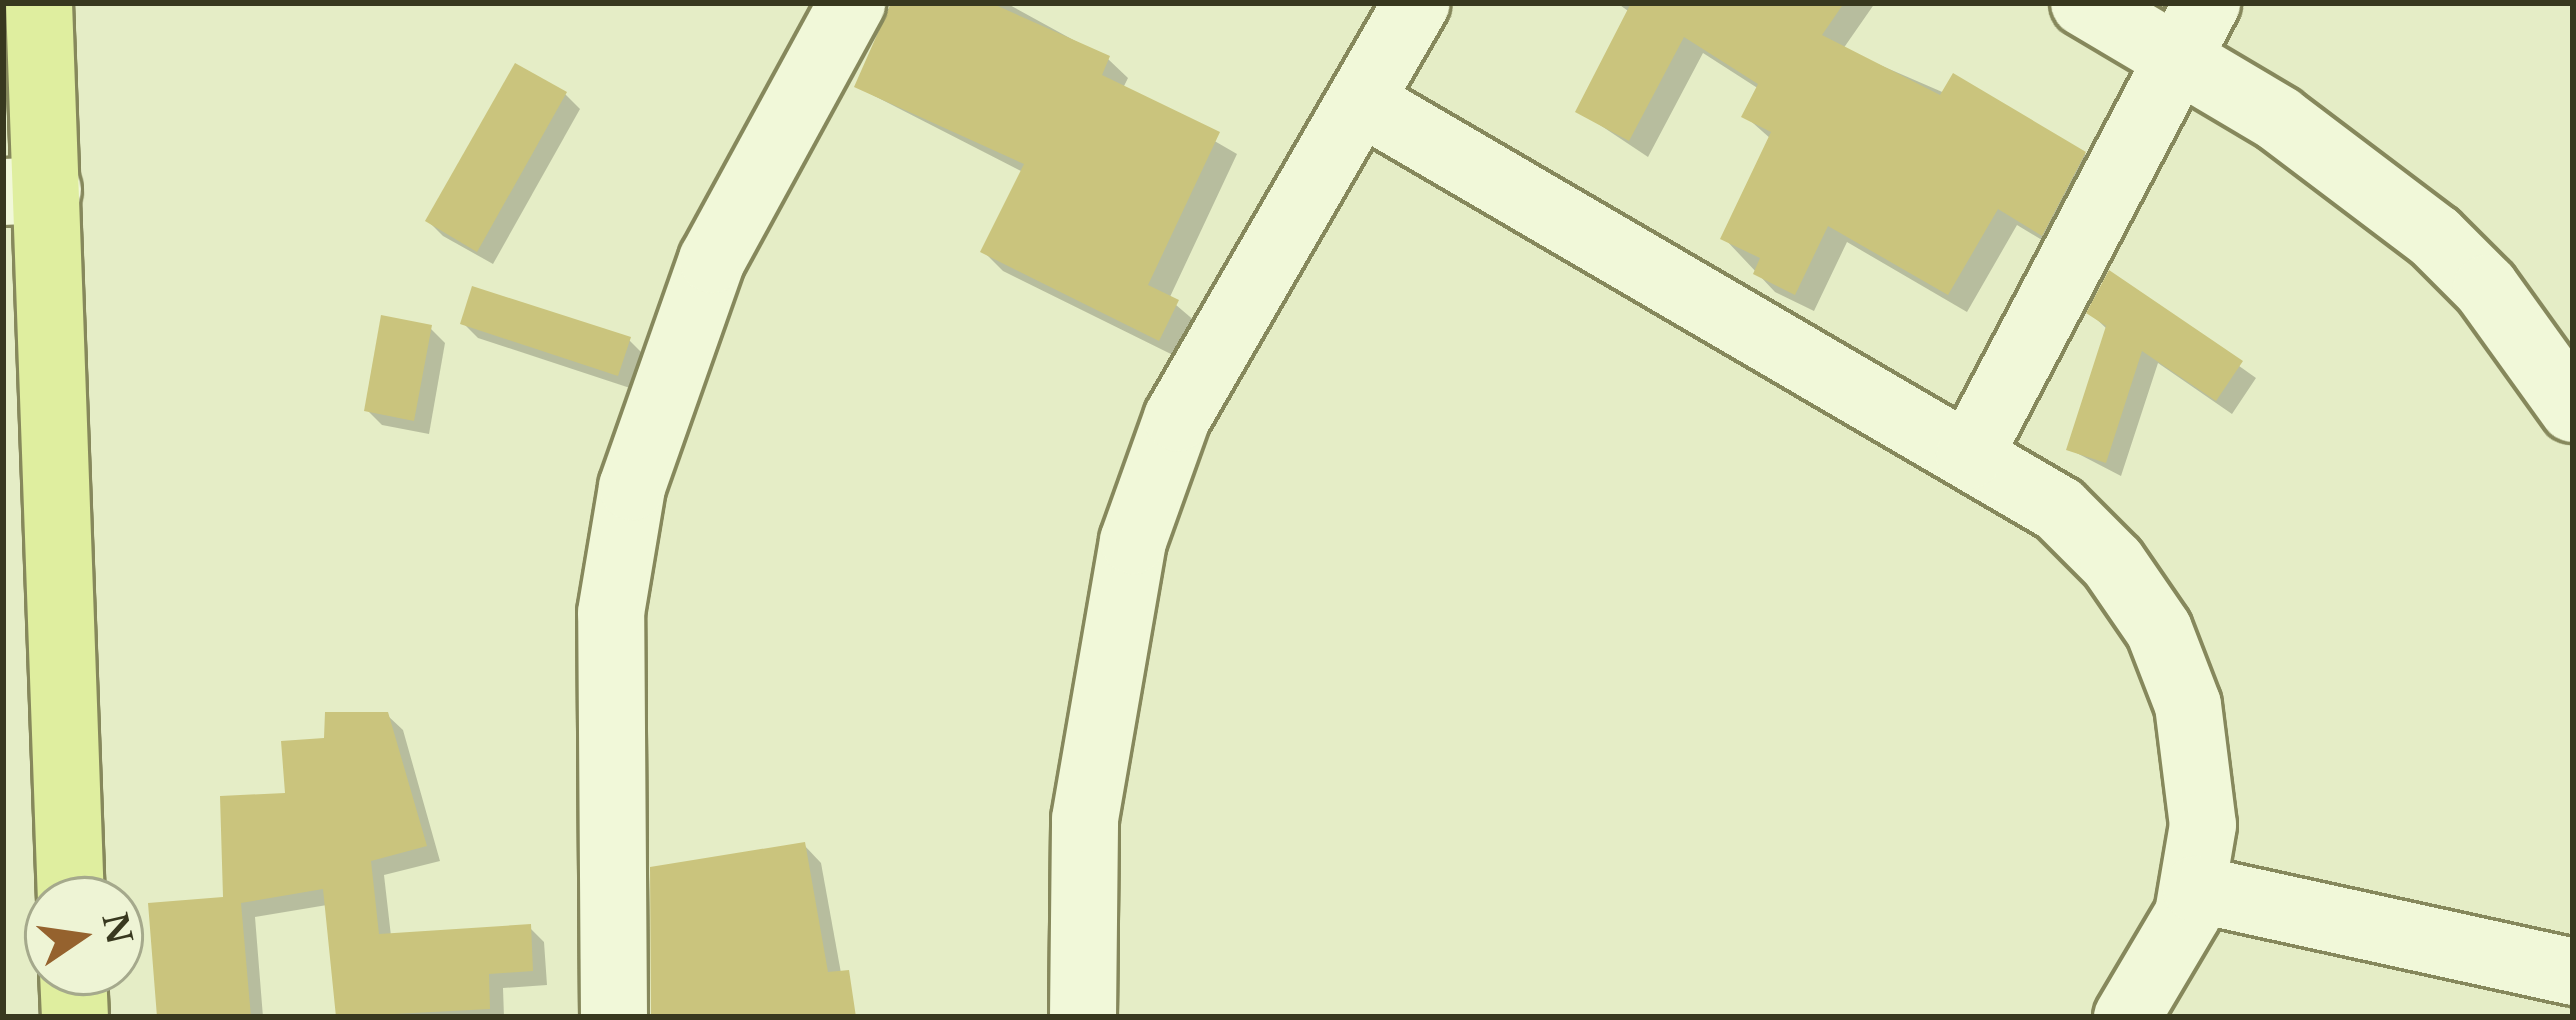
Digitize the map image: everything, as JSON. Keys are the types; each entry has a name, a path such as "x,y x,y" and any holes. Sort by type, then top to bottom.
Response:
{"main road":[{"path":"39,3 25,191 69,876"}],"street":[{"path":"614,1017 610,613 632,487 712,260 852,3"},
{"path":"1083,1017 1085,820 1133,542 1177,418 1367,105 1417,3"},
{"path":"2084,3 2192,30 2486,288 2573,409"},
{"path":"1969,456 2192,30"},
{"path":"1367,105 2059,509 2159,630 2196,751 2196,889 2127,1017"},
{"path":"2196,889 2573,972"}],"building":[{"path":"891,3 991,3 1110,56 1102,75 1220,132 1148,285 1179,300 1159,341 980,252 1024,164 854,87"},
{"path":"1631,3 1844,3 1822,35 1940,95 1953,73 2086,152 2042,236 1998,209 1948,295 1828,226 1795,295 1753,274 1760,258 1720,239 1771,132 1741,117 1758,84 1684,37 1629,141 1575,112"},
{"path":"515,63 567,92 477,252 425,221"},
{"path":"2109,270 2243,361 2216,401 2142,351 2106,463 2066,450 2106,326 2086,313"},
{"path":"472,286 631,337 618,376 460,324"},
{"path":"381,315 432,325 414,421 364,411"},
{"path":"325,712 388,712 427,846 371,861 379,934 531,924 533,971 489,974 490,1009 336,1017 323,889 241,903 251,1017 157,1017 148,903 223,897 220,796 285,793 281,741 324,738"},
{"path":"805,842 828,972 849,970 856,1017 651,1017 650,867"}]}
